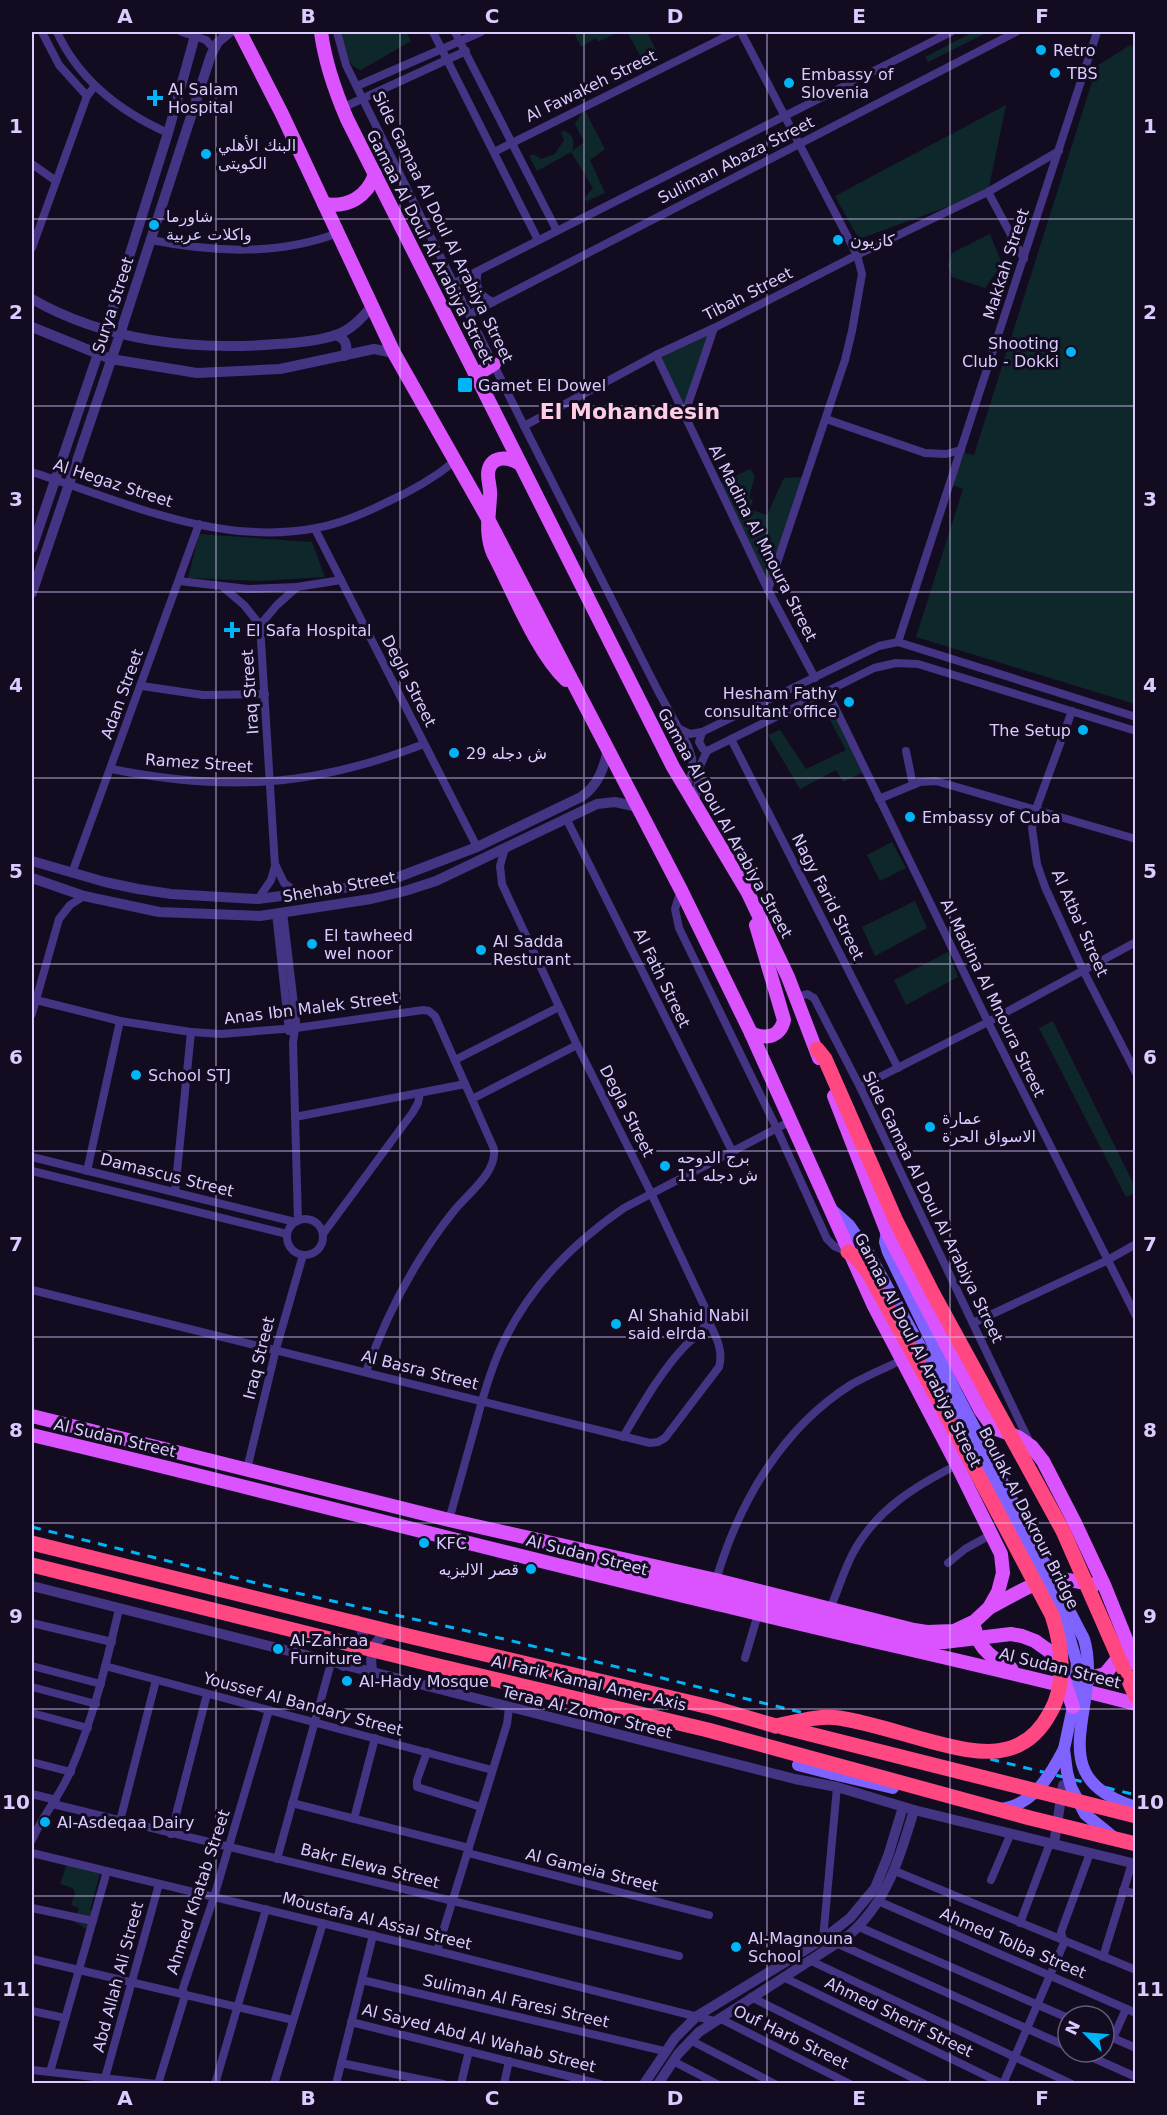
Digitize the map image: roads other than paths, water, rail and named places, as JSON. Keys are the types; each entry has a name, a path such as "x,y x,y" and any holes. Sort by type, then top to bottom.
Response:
{"highway":[{"path":"817,1049 825,1059 896,1221 931,1290 1063,1531 1136,1696"},
{"path":"776,1726 819,1718 840,1718 958,1749 988,1752 1007,1750 1028,1740 1051,1712 1057,1696 1061,1670 1059,1643 1052,1615 950,1402 868,1272 856,1257 848,1252"},
{"name":"Al Farik Kamal Amer Axis","path":"32,1543 400,1634 714,1708 776,1726 1136,1816"},
{"name":"Al Farik Kamal Amer Axis","path":"32,1566 708,1730 1030,1818 1136,1844"}],"main road":[{"name":"Gamaa Al Doul Al Arabiya Street","path":"240,32 282,114 394,353 487,517 681,890 751,1033 783,1124 831,1209 848,1252 992,1534 1001,1554 1003,1573 998,1592 989,1608 975,1621"},
{"name":"Gamaa Al Doul Al Arabiya Street","path":"321,32 324,56 342,108 673,767 748,893 797,997 887,1232 989,1422 996,1429 1018,1437 1032,1447 1048,1471 1131,1642"},
{"path":"324,204 340,205 356,200 368,189 375,174"},
{"path":"476,375 494,364"},
{"path":"487,517 490,501 488,476 490,466 496,460 504,457 520,464"},
{"path":"748,893 784,1020 780,1030 772,1036 763,1037 751,1033"},
{"name":"Boulak Al Dakrour Bridge","path":"831,1209 849,1225 869,1254 1024,1541 1067,1629 1077,1663 1073,1707 1064,1749 1071,1787 1085,1814 1113,1836 1136,1844"},
{"name":"Boulak Al Dakrour Bridge","path":"887,1232 885,1242 888,1252 950,1402 1084,1639 1089,1670 1079,1740 1082,1765 1097,1789 1108,1797 1136,1807"},
{"name":"Al Sudan Street","path":"32,1416 449,1520 716,1580 914,1630 946,1632 961,1629 975,1621"},
{"name":"Al Sudan Street","path":"32,1435 243,1485 758,1614 1023,1675 1136,1704"},
{"path":"243,1485 247,1469"},
{"path":"558,1565 577,1561 601,1565 926,1642 999,1635 1022,1636 1043,1647 1057,1660 1073,1707"},
{"path":"989,1608 1041,1582 1053,1579 1105,1587"},
{"path":"975,1621 975,1632 980,1644 1000,1663 1023,1675"},
{"path":"961,1629 968,1636 971,1645 970,1653 964,1661"},
{"path":"1051,1682 1080,1681 1104,1674 1131,1642"},
{"name":"Al Sudan Street","path":"1131,1642 1136,1664"},
{"path":"798,1765 977,1807 1001,1809 1023,1802 1031,1796 1042,1785 1064,1749"}],"street":[{"path":"42,32 59,65 87,96"},
{"path":"57,32 75,63 114,104 168,133"},
{"path":"182,32 195,34 206,40 214,49"},
{"name":"Surya Street","path":"32,593 214,49 224,36 231,32"},
{"name":"Side Gamaa Al Doul Al Arabiya Street","path":"337,32 346,65 524,426 692,758 691,777 686,789"},
{"path":"433,32 538,240"},
{"path":"455,32 557,231"},
{"path":"357,86 481,32"},
{"name":"Al Fawakeh Street","path":"494,152 735,32"},
{"path":"741,32 857,255 862,274 859,299 845,360 768,590"},
{"name":"Suliman Abaza Street","path":"454,283 951,32"},
{"name":"Suliman Abaza Street","path":"470,314 1016,32"},
{"name":"Makkah Street","path":"898,642 1097,32"},
{"name":"Surya Street","path":"32,548 106,330 168,133 195,34"},
{"path":"342,108 465,51"},
{"path":"32,248 87,96 95,86"},
{"name":"Tibah Street","path":"524,426 656,355 988,192 1059,151"},
{"path":"32,164 56,182"},
{"path":"988,192 1024,259"},
{"path":"151,240 221,250 259,250 296,245 338,233"},
{"path":"478,271 476,277 478,290 493,302"},
{"path":"32,299 69,317 120,334 168,342 216,346 272,345 335,335 355,324 372,306"},
{"path":"32,327 111,359 197,373 280,369 374,349 394,353"},
{"path":"684,416 714,328"},
{"path":"335,335 346,343 347,350 344,356"},
{"name":"Al Madina Al Mnoura Street","path":"656,355 768,590 815,678"},
{"path":"826,419 925,453 946,454 961,450"},
{"name":"Al Hegaz Street","path":"32,472 131,507 199,524 269,532 315,529 365,513 418,488 455,461"},
{"name":"Adan Street","path":"72,873 199,524"},
{"name":"Degla Street","path":"315,529 477,847"},
{"path":"179,581 248,589 297,587 341,580"},
{"name":"Iraq Street","path":"260,625 297,587"},
{"name":"Iraq Street","path":"224,588 244,605 260,625 275,866 272,879 258,899"},
{"path":"678,728 690,734 702,732 879,646 898,642 1136,717"},
{"path":"695,804 699,766 707,751 874,668 896,663 918,664 1136,731"},
{"path":"141,686 203,695 265,694"},
{"name":"Al Madina Al Mnoura Street","path":"827,691 988,1022 1136,1316"},
{"name":"Al Atba' Street","path":"1072,711 1036,809 1032,828 1037,864 1045,887 1083,970 1136,1073"},
{"path":"702,732 699,742 707,751"},
{"name":"Nagy Farid Street","path":"731,739 898,1068"},
{"name":"Ramez Street","path":"111,769 206,782 270,782 349,769 424,744"},
{"path":"597,804 596,794 590,791 602,770 608,749"},
{"path":"906,750 913,785"},
{"path":"879,799 913,785 936,781 1135,839"},
{"name":"Shehab Street","path":"32,861 116,885 171,894 258,899 299,894 367,885 396,878 477,847 570,803 590,791"},
{"name":"Shehab Street","path":"32,878 84,897 159,912 260,916 371,899 405,891 436,880 597,804 615,802 638,807"},
{"name":"Al Fath Street","path":"566,818 732,1151"},
{"name":"Degla Street","path":"505,848 500,866 502,884 577,1045 651,1193 707,1312 708,1320"},
{"path":"275,866 284,882 299,894"},
{"path":"681,890 675,902 676,922 783,1124 827,1239 834,1246 848,1252"},
{"path":"32,1014 59,919 70,905 84,897"},
{"path":"280,913 293,1043 296,1221"},
{"path":"860,1087 988,1022 1136,942"},
{"name":"Side Gamaa Al Doul Al Arabiya Street","path":"797,997 807,994 814,998 860,1087 1032,1447"},
{"name":"Anas Ibn Malek Street","path":"36,1000 120,1021 190,1032 221,1034 292,1028 423,1010 435,1016 494,1149 494,1162 460,1202 414,1265 383,1326 366,1372"},
{"path":"455,1060 559,1006"},
{"path":"87,1171 120,1021"},
{"path":"175,1192 190,1032"},
{"path":"472,1099 577,1045"},
{"path":"295,1117 465,1084"},
{"path":"323,1234 413,1112 420,1093"},
{"path":"449,1520 482,1401 503,1343 517,1316 541,1282 575,1245 599,1225 651,1193 783,1124"},
{"name":"Damascus Street","path":"32,1157 296,1221"},
{"name":"Damascus Street","path":"32,1171 287,1234"},
{"path":"304,1219 316,1223 323,1234 323,1240 316,1251 303,1255 294,1251 289,1244 287,1234 296,1221 304,1219"},
{"path":"973,1323 1107,1261 1136,1244"},
{"name":"Iraq Street","path":"247,1469 276,1349 303,1255"},
{"name":"Al Basra Street","path":"32,1290 650,1443 665,1438 717,1372 721,1360 720,1352 708,1320"},
{"path":"623,1437 658,1382 686,1346 705,1328 708,1320"},
{"path":"716,1580 726,1548 742,1512 764,1472 791,1436 836,1395 870,1374 902,1360"},
{"path":"830,1609 853,1554 871,1527 903,1495 957,1465"},
{"path":"948,1563 965,1549 992,1534"},
{"name":"Teraa Al Zomor Street","path":"32,1586 509,1708 795,1779 837,1787 914,1810 1134,1863"},
{"path":"32,1840 34,1829 55,1802 70,1772 88,1728 119,1609"},
{"path":"745,1658 758,1614"},
{"path":"343,1666 357,1656 363,1646 363,1635 356,1619"},
{"path":"32,1623 112,1642"},
{"path":"373,1674 370,1662 374,1645 386,1633 397,1629"},
{"path":"277,1859 331,1663"},
{"path":"32,1666 101,1684"},
{"name":"Youssef Al Bandary Street","path":"105,1666 492,1770"},
{"path":"120,1821 156,1680"},
{"path":"32,1687 96,1704"},
{"path":"171,1833 207,1694"},
{"path":"437,1951 507,1724 509,1708"},
{"name":"Ahmed Khatab Street","path":"157,2084 185,1994 183,1988 214,1897 269,1710"},
{"path":"32,1713 88,1728"},
{"path":"354,1819 375,1738"},
{"path":"427,1752 417,1780 417,1787 481,1807"},
{"path":"32,1762 70,1772"},
{"path":"1020,1923 1052,1843 1063,1785"},
{"path":"823,1939 837,1787"},
{"name":"Bakr Elewa Street","path":"32,1794 120,1821 679,1956"},
{"name":"Al Gameia Street","path":"292,1803 708,1915"},
{"path":"644,2084 664,2051 698,2016 823,1939 850,1918 875,1888 888,1856 903,1807"},
{"path":"658,2084 690,2040 716,2020 859,1927 888,1887 914,1810"},
{"path":"991,1880 1008,1849 1011,1833"},
{"name":"Moustafa Al Assal Street","path":"32,1853 716,2020"},
{"path":"1003,2084 1064,1941 1060,1932 1090,1853"},
{"path":"1103,1957 1123,1890 1134,1863"},
{"path":"50,2072 107,1871"},
{"path":"895,1871 1136,1970"},
{"name":"Abd Allah Ali Street","path":"105,2078 159,1884"},
{"path":"1123,1890 1136,1894"},
{"name":"Ahmed Tolba Street","path":"878,1901 1136,2013"},
{"path":"32,1908 93,1921"},
{"path":"215,2084 266,1910"},
{"path":"274,2084 323,1923"},
{"path":"859,1927 1056,2013"},
{"path":"336,2084 373,1935"},
{"path":"836,1942 1056,2042"},
{"path":"32,1959 293,2020"},
{"path":"809,1960 1072,2084"},
{"name":"Ahmed Sherif Street","path":"783,1977 1003,2084"},
{"name":"Suliman Al Faresi Street","path":"362,1980 664,2051"},
{"path":"751,1997 925,2084"},
{"path":"1116,2024 1126,2009"},
{"path":"32,2011 65,2018"},
{"name":"Ouf Harb Street","path":"716,2020 850,2084"},
{"name":"Al Sayed Abd Al Wahab Street","path":"351,2022 600,2084"},
{"path":"1116,2039 1136,2048"},
{"path":"690,2040 775,2084"},
{"path":"461,2084 468,2051"},
{"path":"504,2084 509,2061"},
{"path":"673,2061 717,2084"},
{"path":"342,2063 443,2084"},
{"path":"1107,2064 1136,2077"},
{"path":"32,2070 157,2084"},
{"path":"557,2084 563,2074"}],"railway":[{"path":"32,1527 292,1592 508,1640 1136,1795"}],"place":[{"name":"Retro","path":"1041,50"},
{"name":"TBS","path":"1055,73"},
{"name":"Embassy of Slovenia","path":"789,83"},
{"name":"Al Salam Hospital","path":"155,98"},
{"name":"البنك الأهلي الكويتى","path":"206,154"},
{"name":"شاورما واكلات عربية","path":"154,225"},
{"name":"كازيون","path":"838,240"},
{"name":"Shooting Club - Dokki","path":"1071,352"},
{"name":"Gamet El Dowel","path":"465,385"},
{"name":"El Safa Hospital","path":"232,630"},
{"name":"Hesham Fathy consultant office","path":"849,702"},
{"name":"The Setup","path":"1083,730"},
{"name":"29 ش دجله","path":"454,753"},
{"name":"Embassy of Cuba","path":"910,817"},
{"name":"El tawheed wel noor","path":"312,944"},
{"name":"Al Sadda Resturant","path":"481,950"},
{"name":"School STJ","path":"136,1075"},
{"name":"عمارة الاسواق الحرة","path":"930,1127"},
{"name":"برج الدوحه 11 ش دجله","path":"665,1166"},
{"name":"Al Shahid Nabil said elrda","path":"616,1324"},
{"name":"KFC","path":"424,1543"},
{"name":"قصر الاليزيه","path":"531,1569"},
{"name":"Al-Zahraa Furniture","path":"278,1649"},
{"name":"Al-Hady Mosque","path":"347,1681"},
{"name":"Al-Asdeqaa Dairy","path":"45,1822"},
{"name":"Al-Magnouna School","path":"736,1947"}],"district":[{"name":"El Mohandesin","path":"630,411"}]}
